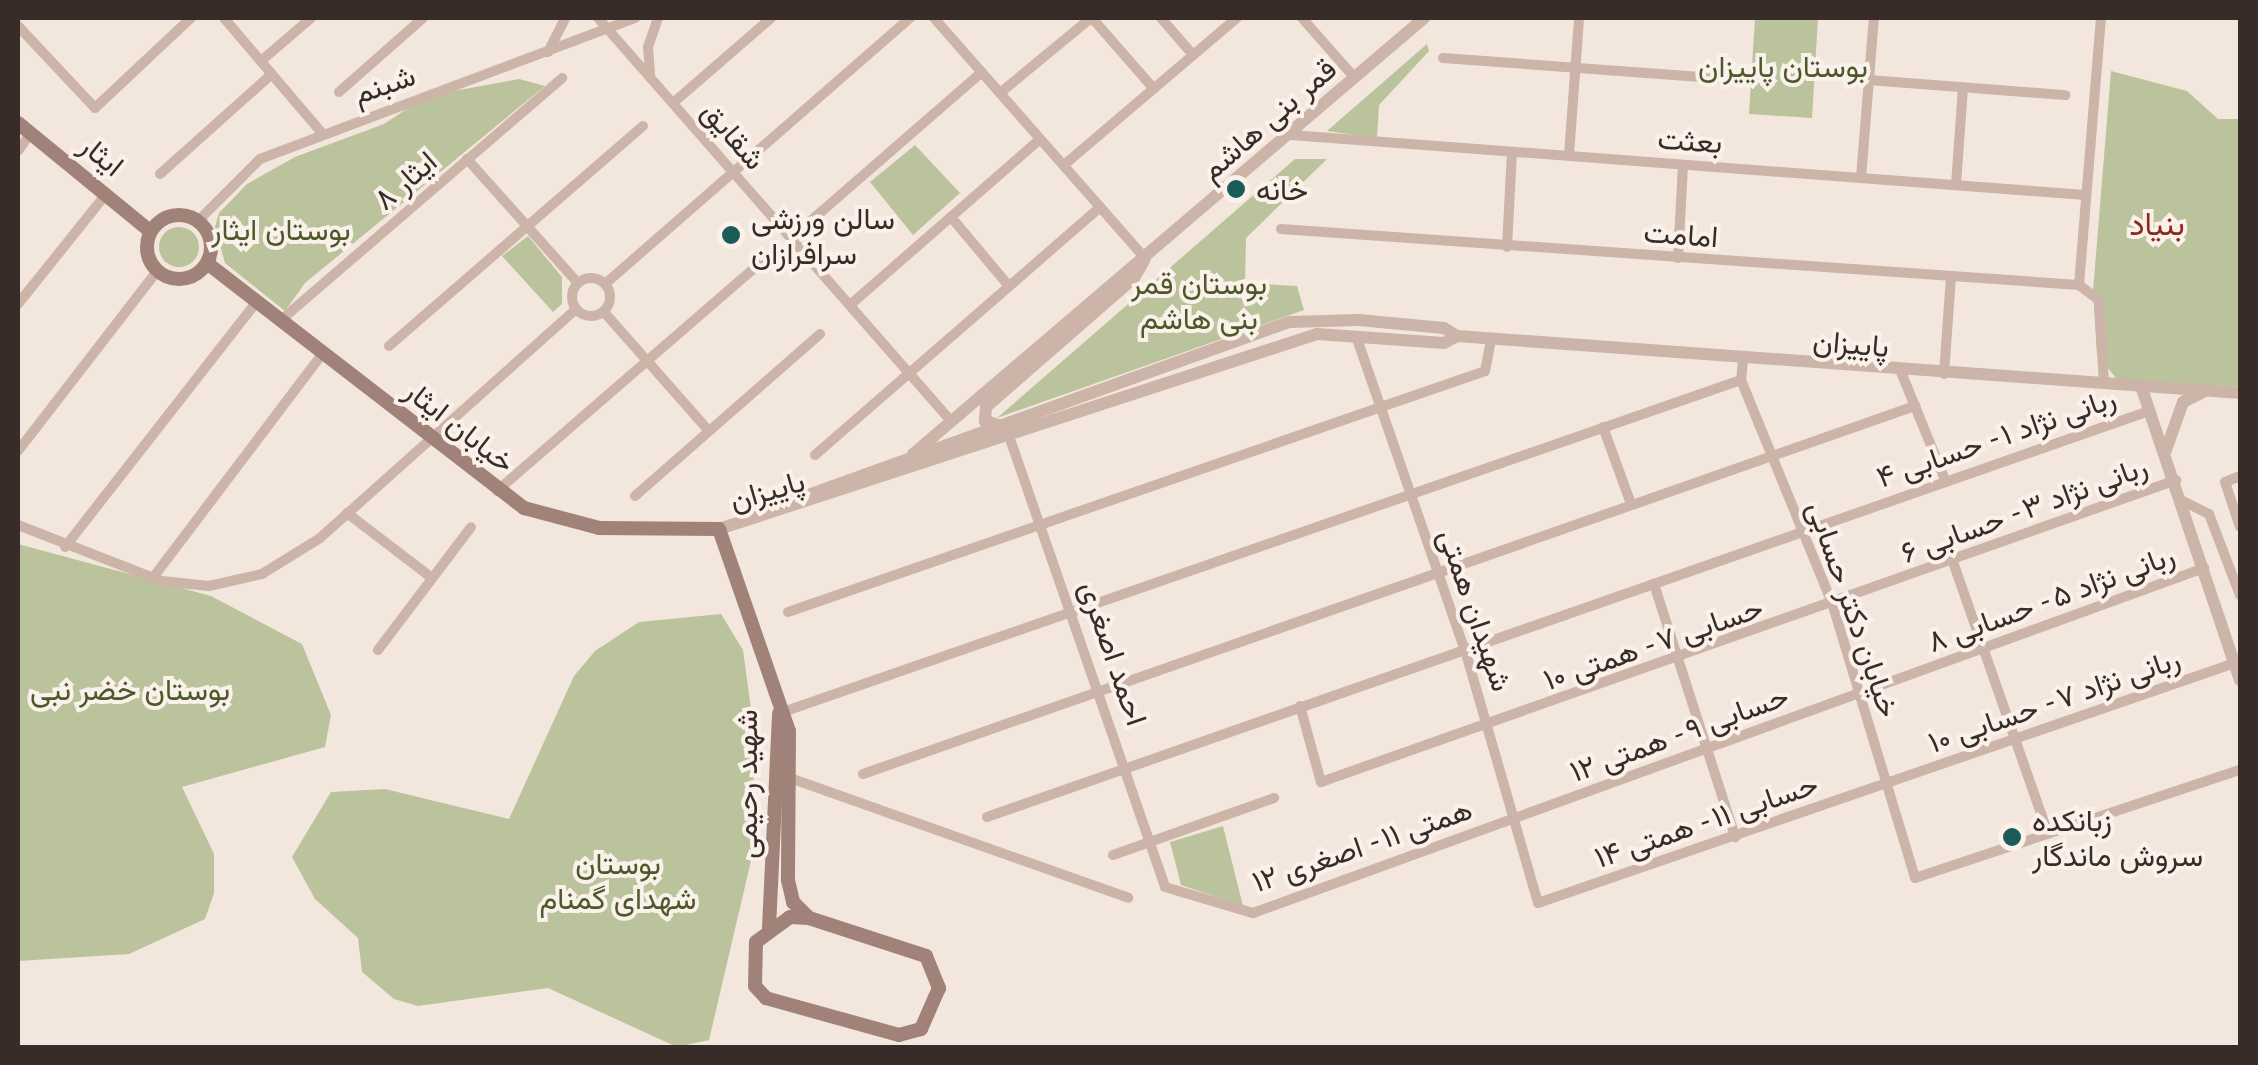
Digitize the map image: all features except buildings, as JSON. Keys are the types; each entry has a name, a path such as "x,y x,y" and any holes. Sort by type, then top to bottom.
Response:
{"main road":[{"name":"ایثار","path":"18,123 150,231"},
{"path":"178,214 198,221 212,245 207,263 184,279 158,272 148,257 150,231 178,214"},
{"name":"خیابان ایثار","path":"207,263 497,490 552,520 598,528 719,529"},
{"name":"شهید رحیمی","path":"719,529 779,713 769,928 751,962 755,986 766,998 904,1042"},
{"path":"779,713 788,731 788,880 793,902 809,918"},
{"path":"769,928 790,918 809,918 926,956 939,988 930,1017 904,1042"}],"street":[{"path":"18,26 95,108 191,18"},
{"path":"224,18 320,132"},
{"path":"261,61 311,18"},
{"path":"339,92 424,18"},
{"path":"548,52 565,18"},
{"name":"شقایق","path":"598,18 952,421"},
{"name":"شبنم","path":"198,221 246,168 320,132 635,18"},
{"path":"650,76 648,47 658,18"},
{"path":"673,103 771,18"},
{"path":"605,284 910,18"},
{"path":"952,18 937,22 1146,258"},
{"path":"1000,93 1092,18 1154,89"},
{"path":"1162,18 1193,55"},
{"path":"1064,165 1237,18"},
{"path":"1302,18 1354,77"},
{"name":"قمر بنی هاشم","path":"905,461 1123,270 1146,258 1424,18"},
{"path":"1569,155 1578,18"},
{"path":"1861,178 1874,18"},
{"path":"2101,18 2078,285 2099,300 2104,384"},
{"path":"1444,58 1731,78"},
{"path":"791,238 982,72"},
{"path":"160,174 272,74"},
{"name":"ایثار ۸","path":"281,320 562,78"},
{"path":"1869,80 2064,95"},
{"path":"1956,186 1964,88"},
{"path":"388,346 643,126"},
{"path":"18,151 30,134"},
{"name":"بعثت","path":"1290,135 2086,195"},
{"path":"850,305 1040,139"},
{"path":"1507,246 1512,152"},
{"path":"18,526 152,579 209,586 248,578 320,538 428,436 576,309 578,283 467,159"},
{"path":"1678,258 1682,165"},
{"path":"18,304 106,194"},
{"path":"815,455 1100,207"},
{"path":"951,217 1008,285"},
{"name":"امامت","path":"1281,229 2078,285"},
{"name":"قمر بنی هاشم","path":"1007,431 984,421 986,407 1134,278 1146,258"},
{"path":"497,490 759,264"},
{"path":"18,451 158,272"},
{"path":"1944,374 1952,277"},
{"path":"576,309 592,316 604,312 611,298 605,284 594,278 578,283"},
{"path":"65,547 256,301"},
{"path":"604,312 708,430"},
{"path":"1356,336 1359,320"},
{"name":"پاییزان","path":"719,529 905,461 1007,431 1289,322 1359,320 1444,328 1457,336 1492,339 1902,372 2240,393"},
{"path":"636,496 820,334"},
{"name":"پاییزان","path":"719,529 1291,337 1356,336 1444,342 1457,336"},
{"name":"شهیدان همتی","path":"1356,336 1465,650 1538,903"},
{"path":"788,612 1485,371 1492,339"},
{"path":"152,579 323,353"},
{"name":"خیابان دکتر حسابی","path":"1743,359 1741,380 1832,606 1915,878 2048,834"},
{"path":"1902,372 1946,480"},
{"path":"779,713 1741,380"},
{"path":"2142,386 2240,680"},
{"path":"2166,453 2183,402 2210,390"},
{"path":"863,774 1100,687 1915,406"},
{"name":"ربانی نژاد ۱ - حسابی ۴","path":"987,817 2150,411"},
{"path":"1603,426 1631,504"},
{"name":"احمد اصغری","path":"1007,431 1075,611 1165,887"},
{"path":"2240,476 2225,482 2240,528"},
{"name":"ربانی نژاد ۳ - حسابی ۶","path":"1832,606 2176,480"},
{"path":"2183,501 2209,514 2235,560 2240,595"},
{"path":"347,513 432,578"},
{"path":"378,650 471,527"},
{"path":"1954,562 2048,834 2240,770"},
{"name":"ربانی نژاد ۵ - حسابی ۸","path":"1858,696 2204,568"},
{"path":"1654,584 1735,837"},
{"name":"حسابی ۷ - همتی ۱۰","path":"1300,706 1321,782 1832,606"},
{"name":"ربانی نژاد ۷ - حسابی ۱۰","path":"1889,784 2235,663"},
{"name":"حسابی ۹ - همتی ۱۲","path":"1516,818 1858,696"},
{"path":"790,778 1128,898"},
{"name":"حسابی ۱۱ - همتی ۱۴","path":"1538,903 1889,784"},
{"path":"1113,855 1274,798"},
{"name":"همتی ۱۱ - اصغری ۱۲","path":"1165,887 1252,913 1516,818"}],"green space":[{"name":"بوستان پاییزان","path":"1755,18 1818,18 1812,118 1749,114"},
{"path":"1427,44 1429,51 1379,105 1377,138 1327,131"},
{"path":"2111,71 2187,91 2218,119 2240,119 2240,387 2117,379 2097,355 2093,291"},
{"name":"بوستان ایثار","path":"519,79 545,86 305,283 285,311 225,263 215,227 219,213 247,184 295,157 384,124 426,96"},
{"path":"915,145 960,193 913,235 870,182"},
{"name":"بوستان قمر بنی هاشم","path":"1295,159 1327,159 1246,238 1245,283 1297,286 1304,310 997,418"},
{"path":"179,227 193,233 199,247 193,261 179,267 165,261 159,247 165,233"},
{"path":"528,236 562,277 562,304 553,312 502,256"},
{"name":"بوستان خضر نبی","path":"18,544 211,596 302,644 331,715 325,747 182,787 214,854 214,893 205,919 129,954 18,961"},
{"name":"بوستان شهدای گمنام","path":"721,614 743,650 753,724 754,848 709,1040 677,1047 548,988 418,1006 394,999 362,972 358,938 315,899 292,857 331,792 385,789 509,819 574,676 595,651 639,622"},
{"path":"1223,826 1243,906 1181,885 1170,842"}],"place":[{"name":"خانه","path":"1236,189"},
{"name":"سالن ورزشی سرافرازان","path":"731,235"},
{"name":"زبانکده سروش ماندگار","path":"2012,837"}],"district":[{"name":"بنیاد","path":"2157,223"}]}
